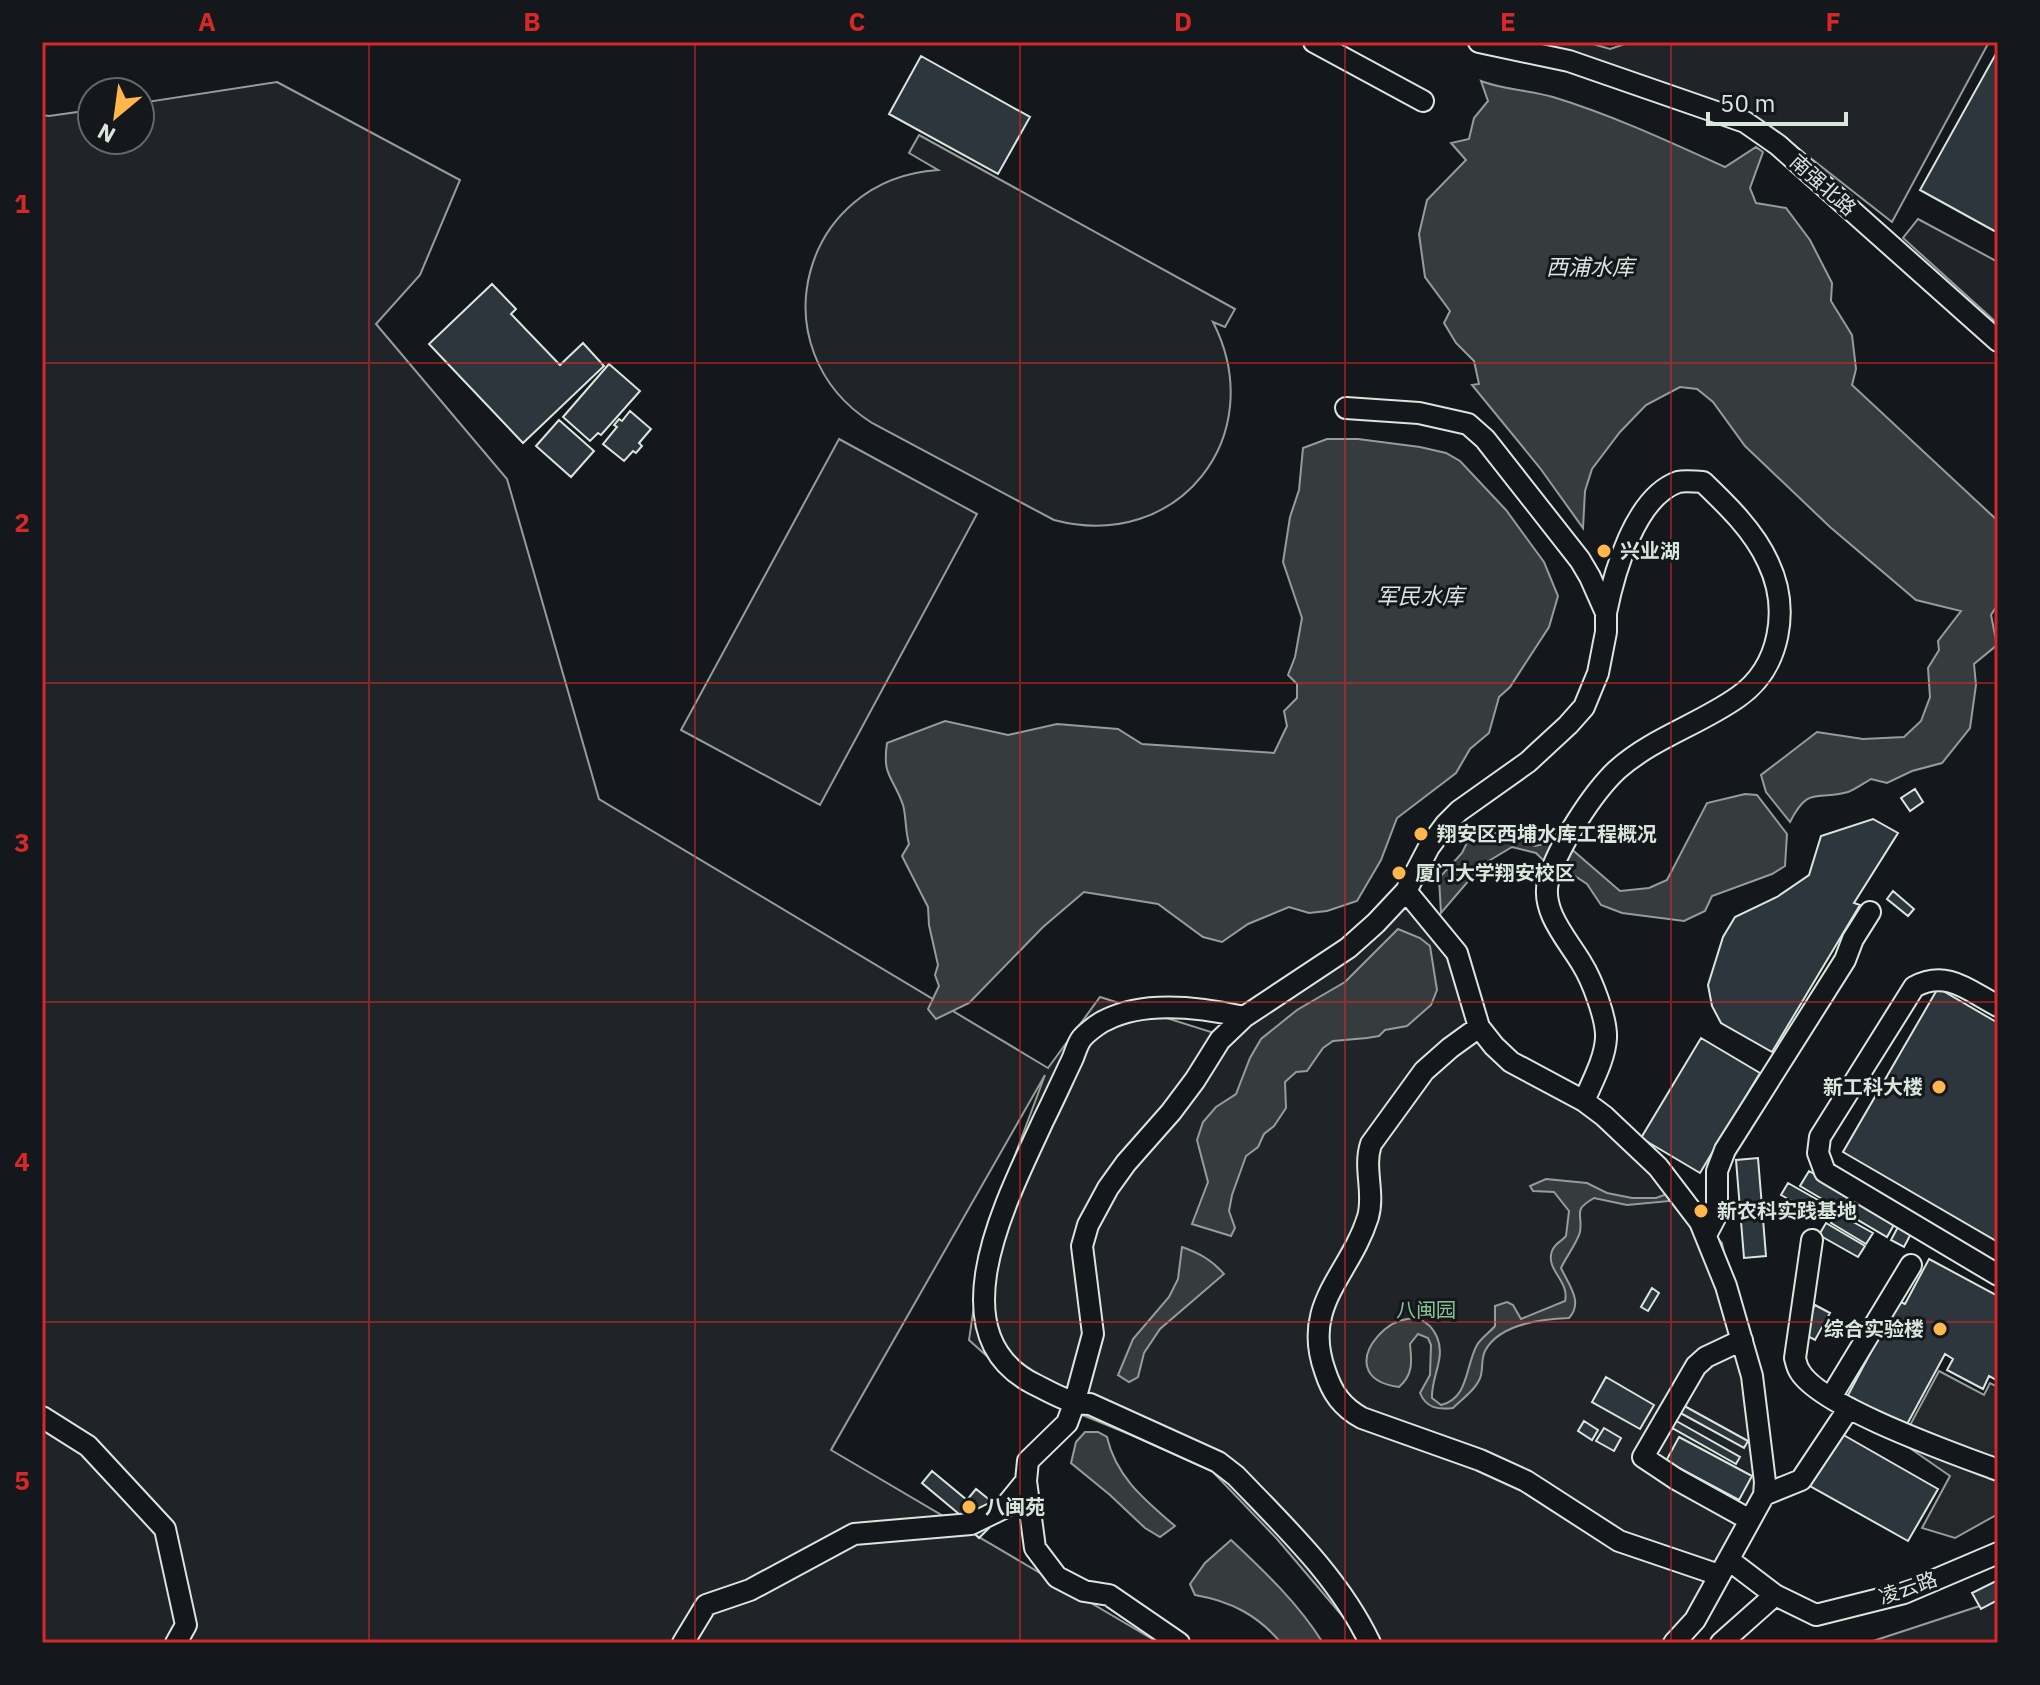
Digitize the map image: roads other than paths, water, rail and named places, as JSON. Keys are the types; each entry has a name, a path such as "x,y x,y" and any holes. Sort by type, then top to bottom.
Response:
{"street":[{"path":"1314,42 1423,101"},
{"name":"南强北路","path":"1479,42 1569,61 1745,122 1789,154 1998,341"},
{"path":"1346,408 1419,413 1468,424 1485,439 1580,560 1606,613"},
{"path":"1179,1643 1109,1595 1084,1591 1057,1577 1035,1548 1026,1481 1028,1461 1067,1423 1093,1334 1082,1246 1088,1225 1108,1188 1171,1112 1220,1040 1244,1017 1348,948 1406,891 1429,847 1446,824 1459,811 1528,762 1584,707 1598,673 1613,576 1625,546 1662,490 1681,481 1703,482 1753,536 1768,562 1779,591 1779,632 1765,671 1740,696 1649,748 1619,769 1599,791 1567,840 1549,879 1550,909 1584,967 1596,995 1607,1037 1584,1101"},
{"path":"1406,891 1457,953 1479,1027 1511,1062 1584,1101 1623,1132 1682,1196 1706,1235 1752,1376 1764,1495 1695,1620 1674,1643"},
{"path":"1706,1235 1717,1214 1717,1171 1725,1150 1845,960 1853,939 1870,912"},
{"path":"1998,1006 1953,982 1938,978 1914,987 1820,1137 1818,1153 1825,1172 1998,1275"},
{"path":"1244,1017 1205,1009 1165,1008 1129,1012 1106,1020 1082,1038 1016,1182 991,1249 983,1278 985,1319 992,1341 1014,1372 1074,1404 1090,1404 1218,1462 1236,1476 1331,1578 1355,1612 1370,1643"},
{"path":"1479,1027 1424,1071 1371,1144 1368,1153 1370,1206 1367,1220 1334,1283 1318,1323 1318,1348 1330,1386 1347,1409 1362,1418 1480,1460 1526,1481 1619,1541 1724,1568 1775,1595 1721,1643"},
{"path":"1812,1240 1795,1358 1799,1372 1849,1408 1902,1434 1998,1470"},
{"path":"1831,1397 1911,1265"},
{"path":"1742,1340 1706,1357 1696,1366 1643,1457 1750,1520"},
{"path":"1764,1495 1801,1480 1849,1408"},
{"path":"42,1417 88,1446 165,1529 186,1625 176,1643"},
{"path":"683,1643 706,1605 750,1590 854,1534 971,1524 1004,1508 1026,1481"},
{"name":"凌云路","path":"1775,1595 1816,1615 1904,1593 1998,1553"}],"water":[{"name":"西浦水库","path":"1481,81 1575,104 1725,167 1756,147 1763,152 1750,188 1756,203 1786,208 1810,240 1832,283 1831,301 1852,335 1856,369 1852,385 1998,521 1998,604 1991,615 1997,645 1974,664 1976,685 1970,728 1942,763 1912,771 1887,783 1871,779 1848,792 1814,796 1803,803 1790,822 1766,792 1761,775 1817,732 1863,739 1904,737 1921,721 1930,697 1928,668 1939,650 1938,641 1961,611 1916,600 1830,527 1745,446 1713,402 1697,389 1680,387 1646,405 1620,432 1592,469 1585,491 1583,528 1540,468 1472,385 1479,384 1474,361 1456,343 1444,323 1450,311 1425,277 1419,234 1427,200 1466,160 1451,143 1469,139 1474,118 1488,101"},
{"name":"军民水库","path":"1327,439 1358,439 1446,453 1460,461 1506,510 1544,562 1558,596 1549,627 1510,687 1499,697 1489,733 1470,749 1456,773 1397,818 1381,860 1357,901 1327,911 1309,913 1289,907 1248,924 1222,942 1203,937 1158,904 1084,892 1043,927 969,1003 936,1019 928,1009 939,986 935,975 938,965 928,907 902,856 909,844 903,805 887,770 887,743 945,721 1008,735 1057,724 1118,729 1142,744 1274,753 1287,726 1284,711 1297,698 1297,684 1288,675 1295,657 1302,618 1283,562 1290,517 1299,490 1303,448"},
{"path":"1745,794 1757,795 1787,834 1785,866 1772,874 1712,896 1705,911 1684,921 1622,913 1601,905 1587,884 1564,869 1545,862 1536,853 1512,847 1482,865 1441,913 1439,878 1462,853 1473,830 1503,834 1535,846 1554,842 1569,847 1620,891 1649,888 1667,880 1707,803"},
{"path":"1398,929 1430,946 1437,990 1431,1005 1407,1026 1385,1030 1379,1036 1333,1041 1323,1048 1307,1071 1296,1072 1285,1082 1286,1108 1274,1126 1264,1134 1258,1147 1246,1156 1232,1195 1229,1211 1235,1228 1231,1236 1192,1224 1208,1182 1197,1140 1203,1122 1216,1107 1236,1094 1261,1039 1297,1010 1345,982"},
{"path":"1546,1179 1587,1183 1607,1193 1632,1198 1656,1198 1667,1194 1670,1201 1627,1205 1594,1198 1583,1206 1579,1236 1561,1268 1575,1299 1573,1312 1569,1318 1534,1322 1500,1335 1485,1351 1477,1384 1453,1408 1433,1407 1420,1393 1430,1375 1431,1345 1428,1338 1418,1334 1410,1344 1410,1368 1404,1382 1399,1387 1376,1379 1367,1366 1369,1351 1378,1336 1392,1324 1409,1319 1425,1322 1437,1337 1439,1345 1432,1398 1441,1405 1457,1396 1462,1389 1477,1345 1495,1326 1495,1306 1507,1302 1513,1305 1521,1319 1565,1301 1564,1287 1551,1258 1555,1246 1566,1236 1569,1211 1554,1192 1533,1191 1530,1186"},
{"path":"1182,1247 1205,1258 1224,1274 1160,1329 1144,1353 1138,1377 1129,1382 1118,1375 1133,1339 1169,1297 1178,1279"},
{"path":"1085,1432 1098,1432 1107,1437 1125,1476 1175,1526 1160,1537 1145,1528 1071,1463 1076,1442"},
{"path":"1231,1540 1292,1601 1323,1643 1281,1643 1253,1617 1220,1601 1195,1595 1190,1584 1205,1563"}],"place":[{"name":"兴业湖","path":"1604,551"},
{"name":"翔安区西埔水库工程概况","path":"1421,834"},
{"name":"厦门大学翔安校区","path":"1399,873"},
{"name":"新工科大楼","path":"1939,1087"},
{"name":"新农科实践基地","path":"1701,1211"},
{"name":"综合实验楼","path":"1940,1329"},
{"name":"八闽苑","path":"969,1507"}],"park label":[{"name":"八闽园","path":"1426,1310"}]}
